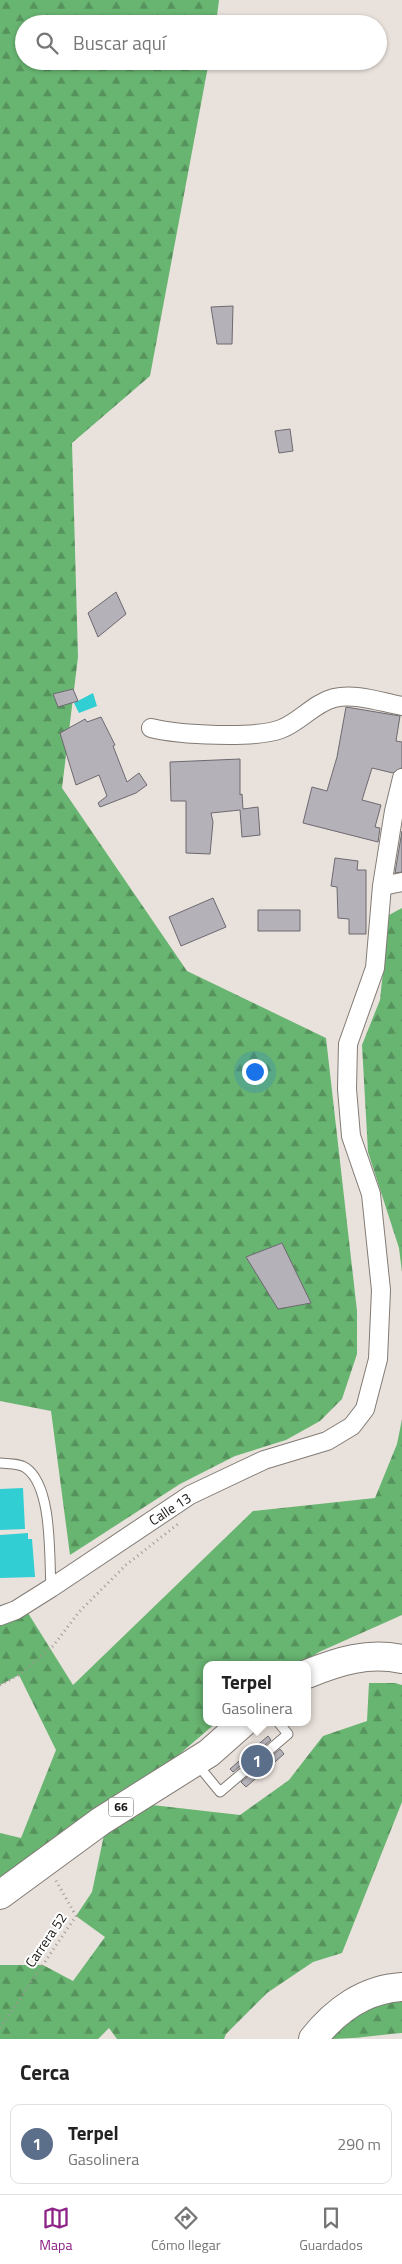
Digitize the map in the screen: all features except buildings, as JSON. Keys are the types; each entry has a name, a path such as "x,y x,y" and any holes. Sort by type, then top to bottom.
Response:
{"highway":[{"path":"311,1672 360,1656 388,1656 402,1660"},
{"name":"66","path":"0,1895 101,1821 221,1744 240,1726"},
{"path":"313,2039 333,2016 350,2004 393,1988 402,1987"}],"street":[{"path":"151,728 171,733 264,734 290,725 311,710 333,698 353,696 402,706"},
{"path":"402,778 394,811 382,886 402,882"},
{"name":"Calle 13","path":"0,1616 16,1610 51,1588 190,1495 264,1460 327,1441 352,1426 366,1409 378,1359 381,1290 371,1194 350,1136 347,1089 348,1044 375,968 382,886"}],"lane":[{"path":"0,1463 20,1465 28,1469 36,1478 45,1500 51,1588"},
{"path":"195,1762 220,1792 288,1734 281,1726"}],"path":[{"path":"0,1685 19,1675 53,1646 79,1612 126,1565 174,1528 181,1521 190,1495"},
{"name":"Carrera 52","path":"0,2028 76,1916 46,1863"}],"green space":[{"path":"0,0 219,0 217,15 15,15 15,70 207,70 150,376 72,443 78,657 62,788 187,971 326,1038 357,1311 357,1354 342,1399 320,1421 286,1440 235,1456 180,1484 70,1555 51,1411 0,1401"},
{"path":"402,908 402,1272 399,1248 368,1152 362,1045 380,1000 389,915"},
{"path":"402,1419 402,1615 319,1652 305,1661 203,1661 203,1726 212,1726 175,1758 0,1877 0,1833 21,1838 56,1750 19,1675 0,1685 0,1624 28,1613 73,1685 253,1511 375,1498 397,1444"},
{"path":"369,1683 395,1683 402,1685 402,1802 342,1953 313,1962 267,1993 226,2034 224,2039 117,2039 109,2028 98,2039 0,2039 0,1965 43,1965 73,1981 105,1937 76,1916 92,1892 104,1835 152,1805 240,1815 289,1780 323,1736 367,1721"},
{"path":"392,2001 402,2001 402,2033 329,2039 359,2011"}],"water":[{"path":"93,693 97,706 79,713 74,703"},
{"path":"23,1488 25,1529 0,1530 0,1489"},
{"path":"28,1533 28,1539 32,1539 35,1577 0,1578 0,1535"}],"place":[{"name":"Terpel","path":"257,1761"}]}
